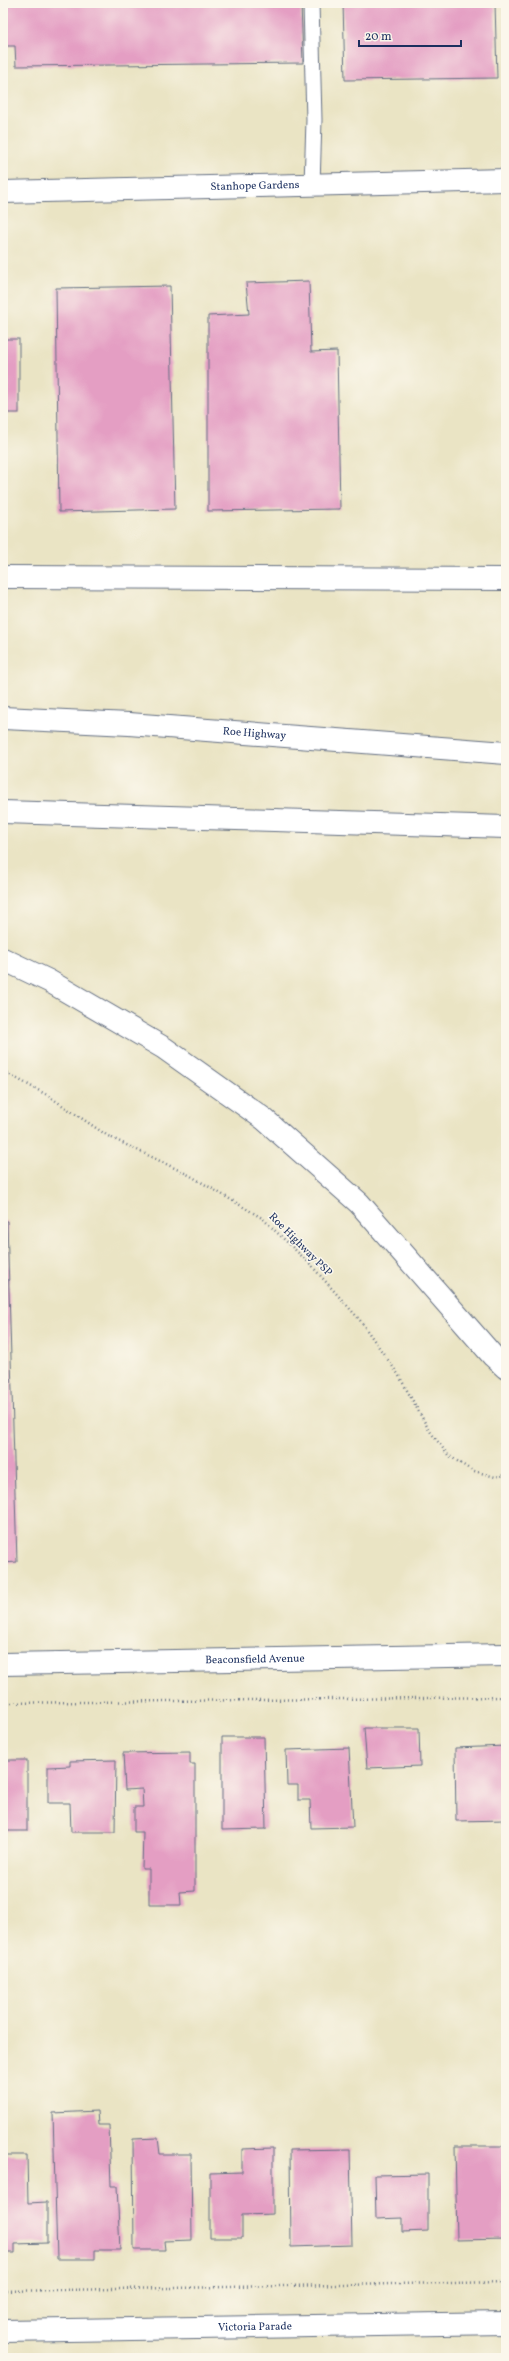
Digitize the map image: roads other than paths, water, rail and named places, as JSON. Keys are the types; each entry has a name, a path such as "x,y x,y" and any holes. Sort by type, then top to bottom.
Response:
{"main road":[{"name":"Stanhope Gardens","path":"3,192 506,180"},
{"path":"3,577 506,579"},
{"name":"Roe Highway","path":"3,718 129,724 506,753"},
{"path":"3,812 506,826"},
{"path":"3,959 49,981 164,1048 264,1120 359,1202 493,1356 506,1368"},
{"name":"Beaconsfield Avenue","path":"3,1664 506,1655"},
{"name":"Victoria Parade","path":"3,2331 506,2323"}],"lane":[{"path":"311,3 314,120 312,185"}]}
